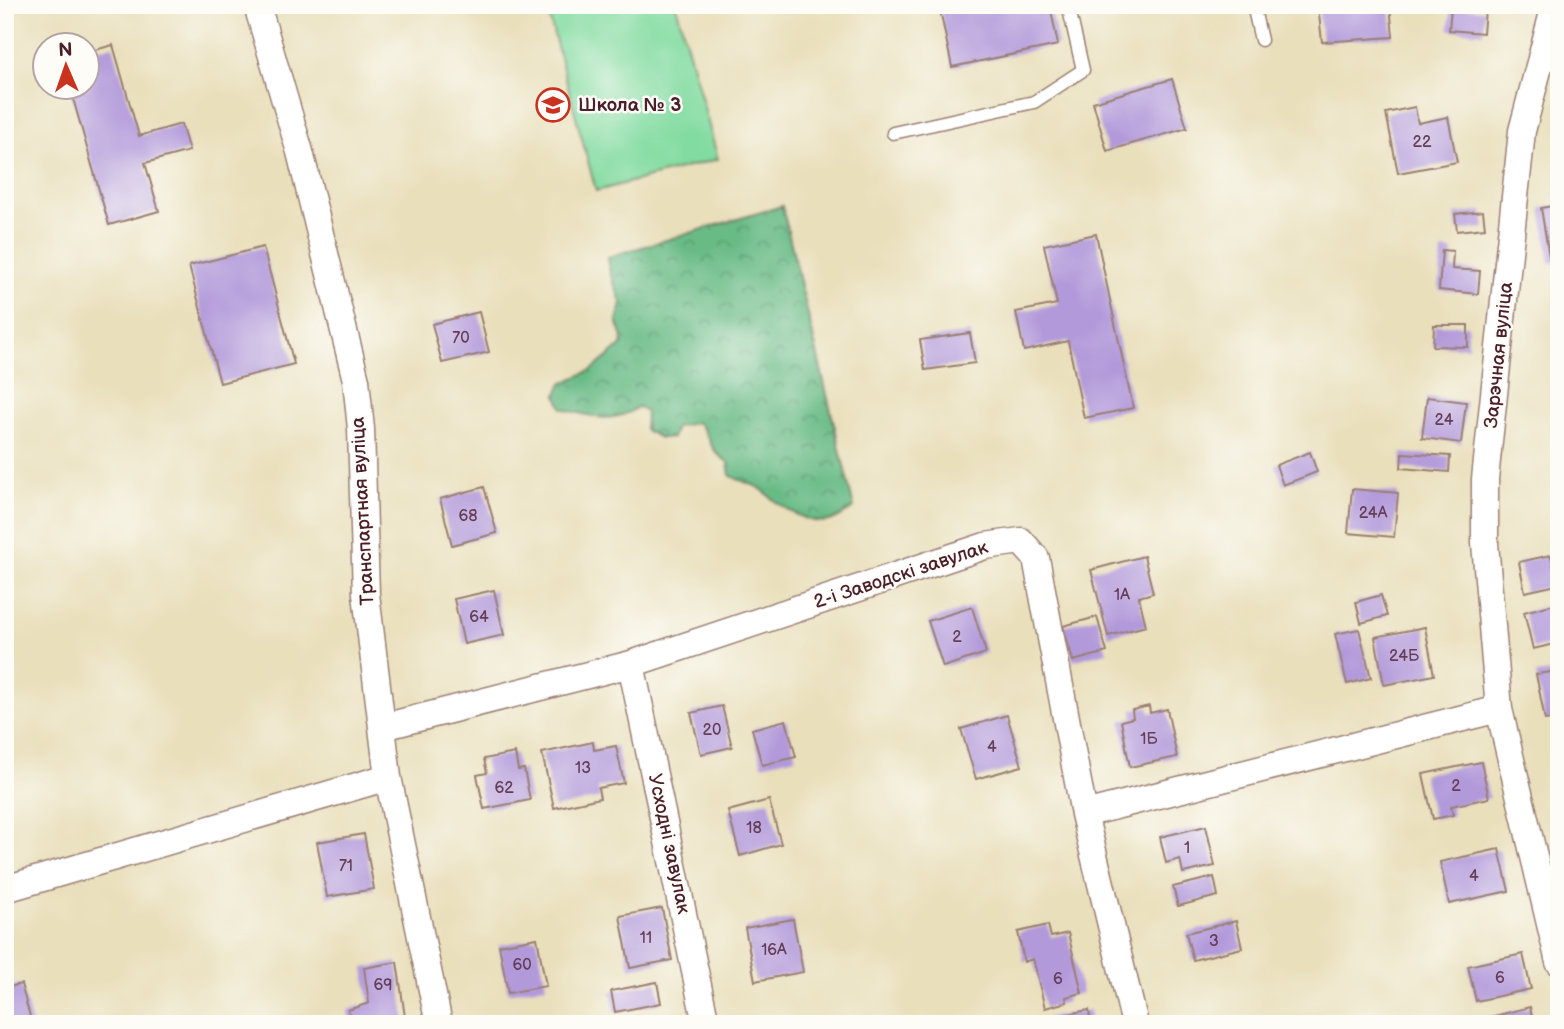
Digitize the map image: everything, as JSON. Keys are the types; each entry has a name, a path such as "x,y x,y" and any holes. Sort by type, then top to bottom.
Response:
{"street":[{"name":"Транспартная вуліца","path":"257,5 300,152 356,380 366,594 388,778 439,1024"},
{"name":"Зарэчная вуліца","path":"1555,5 1522,131 1485,478 1485,543 1499,709 1559,962"},
{"name":"2-і Заводскі завулак","path":"383,727 631,664 985,546 1021,541 1036,558 1084,814 1135,1024"},
{"name":"Усходні завулак","path":"631,664 706,1024"},
{"path":"1084,814 1499,709"},
{"path":"5,889 388,778"}],"lane":[{"path":"893,133 1034,102 1083,70 1068,5"},
{"path":"1253,5 1261,40"}],"green space":[{"path":"546,5 676,5 718,159 596,191"},
{"path":"782,206 854,508 829,521 821,522 803,517 778,503 762,489 730,475 728,462 716,453 697,422 676,427 672,438 660,438 645,430 646,412 638,407 619,416 601,418 562,408 557,395 561,384 592,370 622,345 623,338 617,320 622,304 610,273 608,257"}],"building":[{"path":"939,5 1050,5 1058,45 952,67"},
{"path":"1318,5 1390,5 1393,37 1322,42"},
{"path":"1451,7 1485,10 1483,33 1449,30"},
{"path":"113,45 139,136 181,124 189,151 145,163 159,211 109,225 74,102 102,102 102,48"},
{"path":"1172,79 1187,128 1107,151 1093,102"},
{"path":"1415,107 1418,123 1448,117 1457,162 1398,173 1386,113"},
{"path":"1559,205 1559,262 1550,263 1541,208"},
{"path":"1483,211 1485,228 1457,231 1455,214"},
{"path":"1096,234 1133,408 1084,418 1068,341 1024,351 1016,312 1057,304 1044,245"},
{"path":"263,247 294,364 220,383 189,266"},
{"path":"1442,250 1453,251 1452,269 1480,271 1478,294 1439,290"},
{"path":"479,312 489,352 442,363 432,324"},
{"path":"1434,325 1468,325 1468,347 1433,346"},
{"path":"970,333 975,363 925,370 920,340"},
{"path":"1427,397 1466,402 1461,443 1422,438"},
{"path":"1310,452 1317,472 1283,485 1276,465"},
{"path":"1402,453 1450,456 1449,472 1401,468"},
{"path":"484,487 497,533 452,545 440,499"},
{"path":"1352,489 1398,493 1394,537 1348,533"},
{"path":"1551,555 1557,585 1525,592 1519,562"},
{"path":"1144,556 1153,593 1139,597 1146,626 1108,636 1091,570"},
{"path":"494,590 504,635 464,644 454,599"},
{"path":"1381,595 1387,616 1361,623 1356,602"},
{"path":"1559,603 1559,643 1533,649 1524,612"},
{"path":"972,607 986,653 943,667 928,621"},
{"path":"1097,617 1107,652 1073,661 1063,626"},
{"path":"1425,627 1434,675 1384,685 1375,637"},
{"path":"1359,629 1371,678 1347,684 1335,634"},
{"path":"1559,671 1559,718 1545,720 1536,674"},
{"path":"722,706 732,747 701,754 691,713"},
{"path":"1149,706 1150,713 1167,709 1177,757 1130,767 1121,721 1133,718 1132,710"},
{"path":"1007,715 1022,766 976,779 961,729"},
{"path":"786,720 796,757 762,765 752,729"},
{"path":"593,742 594,750 616,746 624,783 598,788 600,798 554,808 542,753"},
{"path":"1559,745 1559,777 1558,777 1551,746"},
{"path":"515,753 518,770 524,769 530,800 484,809 477,775 487,773 484,759"},
{"path":"1481,762 1489,798 1451,806 1453,815 1433,819 1423,774"},
{"path":"769,800 781,844 740,856 728,811"},
{"path":"1206,826 1215,866 1183,873 1180,859 1166,863 1160,837"},
{"path":"364,834 374,889 327,897 317,842"},
{"path":"1499,849 1509,891 1449,904 1440,862"},
{"path":"1214,877 1218,896 1178,906 1173,887"},
{"path":"662,908 672,960 630,968 620,916"},
{"path":"793,919 803,972 755,981 745,928"},
{"path":"1236,921 1242,948 1193,960 1186,933"},
{"path":"1048,925 1051,937 1068,933 1082,993 1066,997 1067,1002 1045,1008 1033,959 1024,962 1018,932"},
{"path":"537,938 546,986 508,993 499,945"},
{"path":"1523,954 1531,989 1476,1001 1468,966"},
{"path":"397,962 406,1024 350,1023 348,1010 369,1003 364,968"},
{"path":"657,982 661,1003 615,1012 611,991"},
{"path":"21,984 32,1024 5,1024 5,988"},
{"path":"1530,1007 1533,1022 1467,1024 1467,1023"},
{"path":"1089,1010 1091,1024 1048,1024 1047,1018"}],"place":[{"name":"Школа № 3","path":"553,105"}]}
